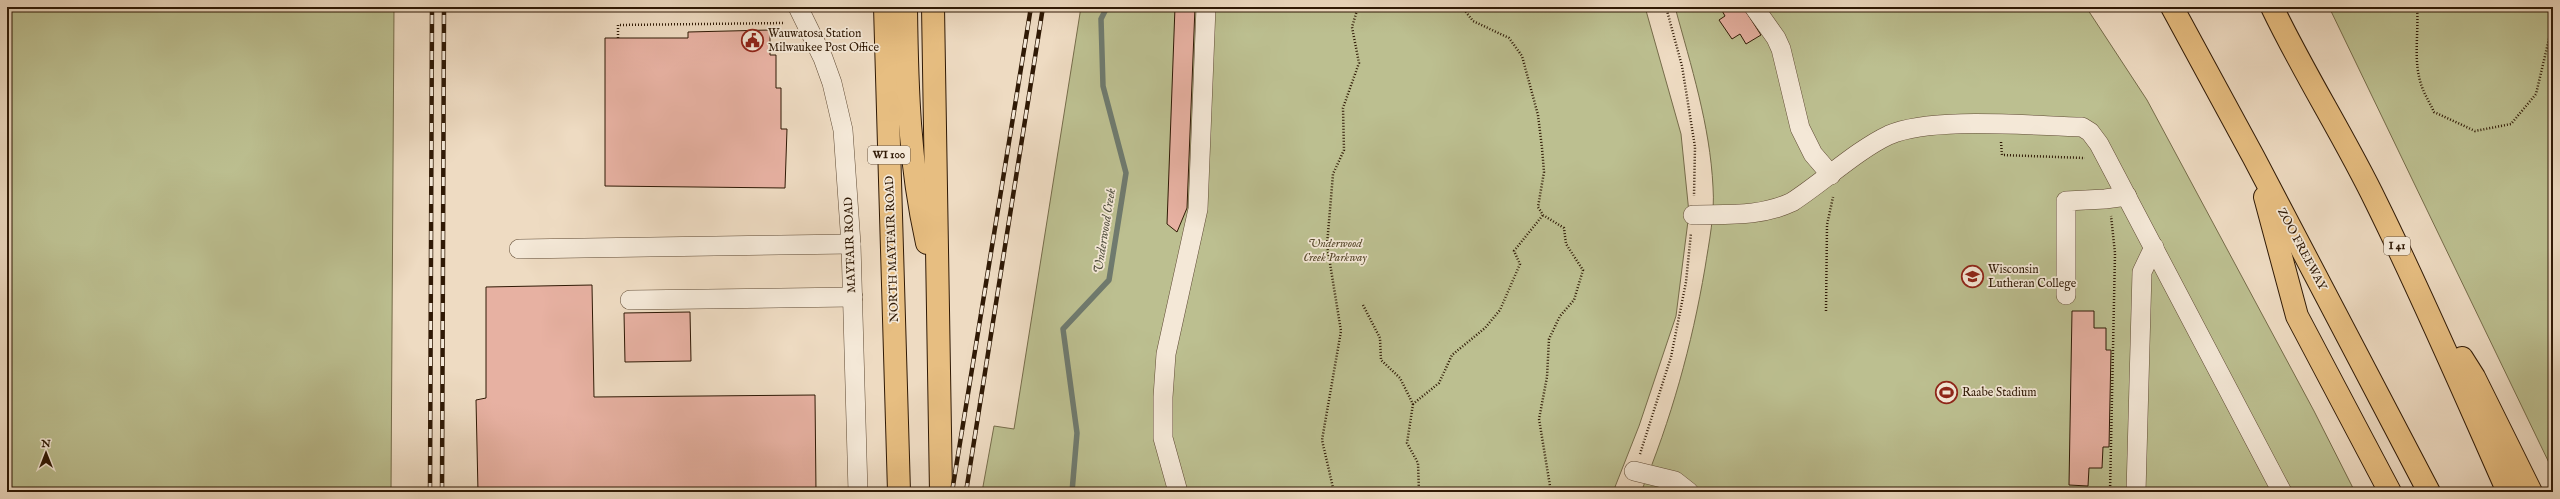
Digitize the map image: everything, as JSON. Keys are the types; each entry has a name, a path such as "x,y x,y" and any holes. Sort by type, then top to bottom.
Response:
{"main road":[{"name":"NORTH MAYFAIR ROAD","path":"885,7 899,492"},
{"path":"906,7 911,154 916,193 937,297"},
{"path":"933,7 940,492"},
{"name":"ZOO FREEWAY","path":"2172,7 2254,158 2429,492"},
{"name":"I 41","path":"2272,7 2300,64 2376,201 2421,295 2508,492"},
{"path":"2254,158 2297,316 2390,492"},
{"path":"2421,295 2474,378 2531,492"}],"street":[{"name":"MAYFAIR ROAD","path":"798,7 823,58 839,108 846,158 851,244 858,492"},
{"path":"1178,492 1163,438 1162,397 1166,354 1198,209 1206,7"},
{"path":"1754,7 1776,38 1781,49 1800,128 1814,154 1832,175"},
{"path":"1693,215 1759,214 1777,209 1792,202 1890,135 1919,128 1951,124 2082,126 2090,132 2099,144 2282,492"},
{"path":"2066,295 2066,201 2108,199 2127,196"},
{"path":"520,249 851,244"},
{"path":"2136,492 2142,272 2154,247"},
{"path":"630,300 852,296"},
{"path":"1634,471 1675,482 1690,492"}],"path":[{"path":"1334,492 1322,440 1341,331 1327,245 1333,174 1344,150 1343,108 1359,63 1352,27 1358,7"},
{"path":"1462,7 1473,21 1509,38 1522,56 1535,101 1542,148 1544,172 1537,202 1543,215 1564,228 1566,244 1583,270 1574,300 1560,316 1549,339 1548,377 1539,419 1551,492"},
{"path":"1634,471 1671,357 1686,282 1693,215 1695,147 1682,66 1666,7"},
{"path":"2417,7 2419,31 2417,53 2421,83 2434,112 2475,131 2511,124 2536,94 2553,22"},
{"path":"618,38 618,25 786,23"},
{"path":"1994,140 2001,141 2002,155 2084,157 2089,163"},
{"path":"1826,312 1827,225 1835,188 1832,175"},
{"path":"2108,199 2115,253 2110,492"},
{"path":"1412,404 1439,383 1452,355 1485,328 1500,310 1520,264 1514,251 1543,215"},
{"path":"1364,306 1380,338 1381,360 1400,378 1412,404 1407,443 1418,463 1419,492"}],"green space":[{"path":"7,7 394,7 391,492 7,492"},
{"name":"Underwood Creek Parkway","path":"1081,7 1645,7 1681,134 1689,213 1676,316 1639,426 1613,492 982,492 994,426 1014,429"},
{"name":"Wisconsin Lutheran College","path":"1675,7 2086,7 2147,100 2314,411 2355,492 1641,492 1671,410 1687,354 1700,297 1713,207 1711,164 1704,118"},
{"path":"2329,7 2553,7 2553,471"}],"building":[{"path":"1175,7 1195,7 1187,208 1177,232 1167,224"},
{"path":"1720,7 1743,7 1761,35 1746,44 1740,34 1732,39 1719,20 1725,16"},
{"path":"770,30 770,55 776,55 776,88 781,88 781,129 787,129 785,188 605,186 605,38 688,38 688,32"},
{"path":"592,285 594,397 815,395 816,492 478,492 476,400 486,398 486,287"},
{"path":"2072,311 2094,311 2094,328 2106,328 2106,350 2111,350 2109,447 2103,447 2102,468 2089,468 2088,486 2069,485"},
{"path":"690,312 691,361 625,362 624,313"}],"waterway":[{"name":"Underwood Creek","path":"1072,492 1077,433 1063,329 1109,280 1126,173 1103,86 1101,19 1107,7"}],"railway":[{"path":"430,492 432,7"},
{"path":"442,492 444,7"},
{"path":"952,492 1031,7"},
{"path":"966,492 1043,7"}],"place":[{"name":"Wauwatosa Station Milwaukee Post Office","path":"753,40"},
{"name":"Wisconsin Lutheran College","path":"1973,276"},
{"name":"Raabe Stadium","path":"1946,392"}]}
